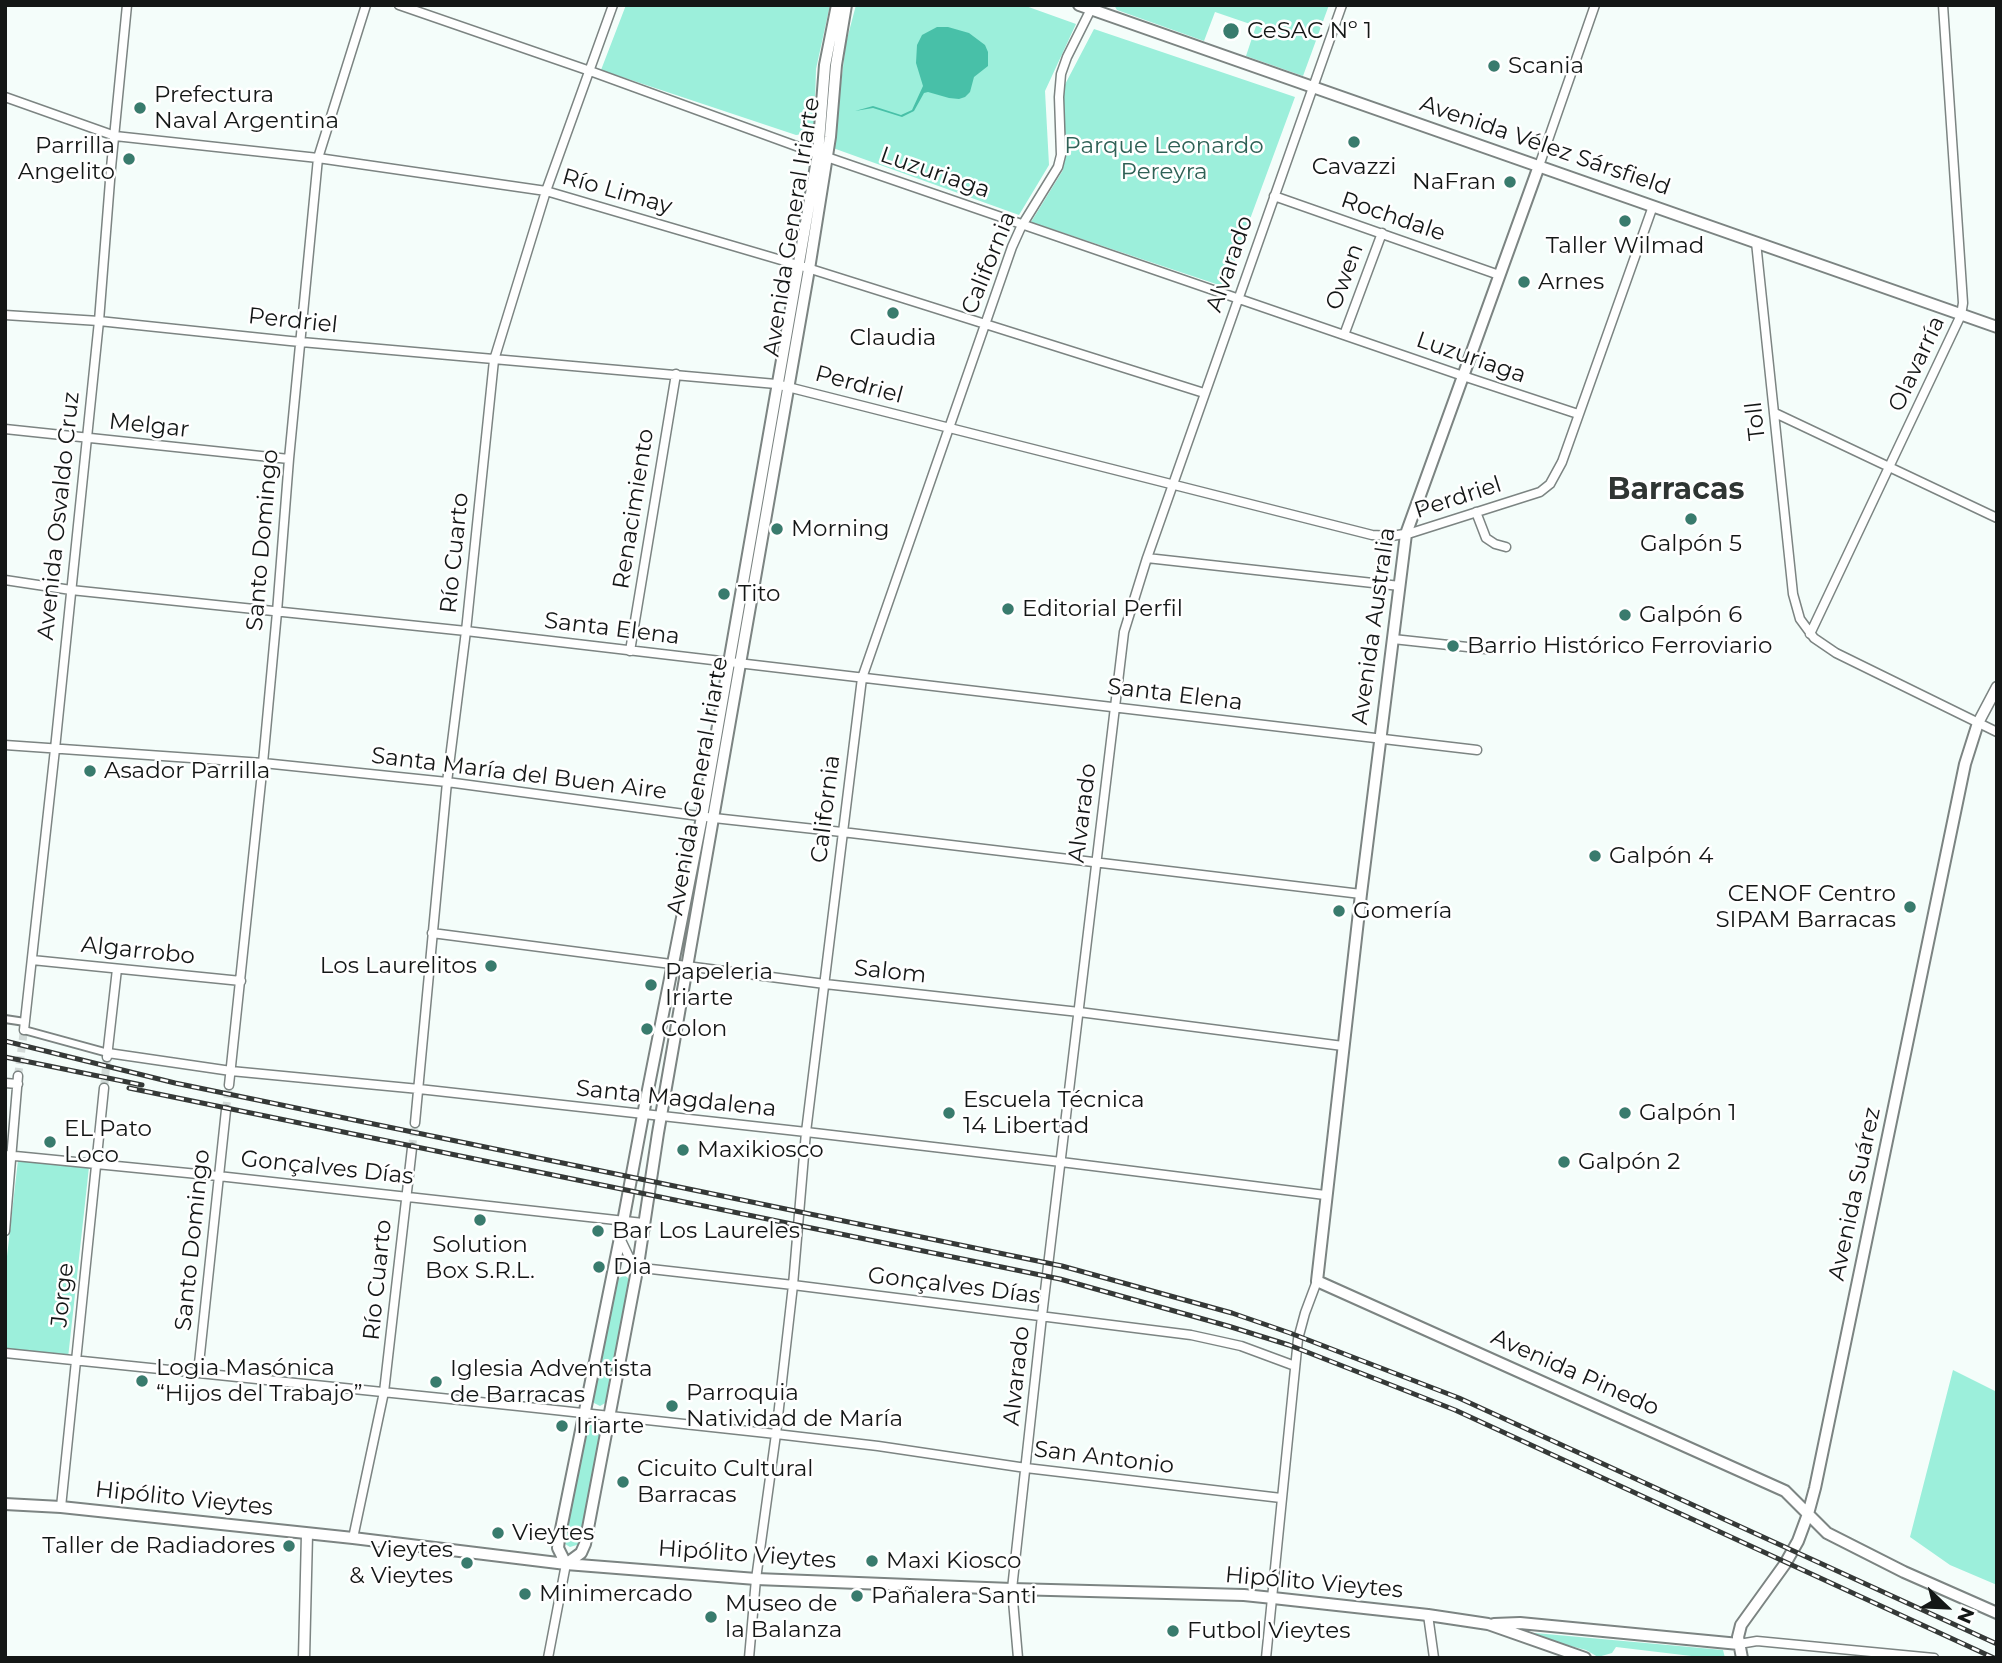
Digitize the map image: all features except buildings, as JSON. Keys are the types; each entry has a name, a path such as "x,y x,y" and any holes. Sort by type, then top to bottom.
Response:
{"main road":[{"name":"Avenida General Iriarte","path":"837,5 825,65 822,155 776,384 735,663 714,818 661,1117 638,1265 585,1544 581,1553 566,1563 558,1548 559,1539 624,1220 643,1115 735,663 789,386 809,269 840,35 849,5"},
{"name":"Avenida Vélez Sársfield","path":"1079,5 1092,7 1313,88 1997,327"},
{"name":"Avenida Australia","path":"1317,1281 1325,1195 1406,534 1539,166"},
{"name":"Avenida Suárez","path":"1739,1644 1743,1621 1785,1564 1798,1541 1815,1488 1965,764 1978,723"},
{"name":"Avenida Pinedo","path":"1317,1281 1785,1491 1827,1533 1904,1572 1997,1613"},
{"name":"Hipólito Vieytes","path":"5,1504 61,1507 566,1563 757,1579 1236,1595 1488,1624 1520,1623 1739,1644"},
{"name":"Hipólito Vieytes","path":"1488,1624 1585,1658"},
{"path":"1739,1644 1742,1658"}],"street":[{"name":"Avenida Osvaldo Cruz","path":"25,1026 99,321 127,5"},
{"name":"Santo Domingo","path":"229,1085 263,763 318,158 366,5"},
{"name":"Luzuriaga","path":"399,5 822,155 1578,414"},
{"name":"Río Cuarto","path":"415,1123 447,782 466,631 494,360 546,191 613,5"},
{"name":"Alvarado","path":"1018,1658 1012,1589 1124,632 1204,393 1342,5"},
{"name":"Avenida Australia","path":"1539,166 1595,5"},
{"name":"Olavarría","path":"1810,634 1961,315 1963,303 1943,5"},
{"name":"California","path":"749,1658 793,1285 806,1132 862,678 1012,247 1059,164 1060,79 1067,57 1092,7"},
{"name":"Río Limay","path":"5,97 115,136 318,158 546,191 798,265 1204,393"},
{"name":"Rochdale","path":"1274,196 1499,275"},
{"path":"1578,414 1653,206"},
{"name":"Owen","path":"1344,335 1381,233"},
{"name":"Toll","path":"1756,242 1795,606 1810,634"},
{"name":"Perdriel","path":"5,315 99,321 789,386 1385,537 1406,534 1540,492 1553,480 1562,462 1578,414"},
{"name":"Renacimiento","path":"630,651 676,374"},
{"path":"1775,413 1997,518"},
{"name":"Melgar","path":"5,429 289,459"},
{"path":"1476,512 1486,538 1506,547"},
{"path":"1147,558 1400,586"},
{"name":"Santa Elena","path":"5,580 71,590 466,631 1476,750"},
{"path":"1810,634 1823,646 1846,659 1997,732"},
{"path":"1393,639 1486,649"},
{"path":"1978,723 1997,687"},
{"name":"Santa María del Buen Aire","path":"5,746 263,763 447,782 702,817 1361,894"},
{"name":"Salom","path":"432,933 825,984 1079,1012 1343,1046"},
{"name":"Algarrobo","path":"32,960 240,981"},
{"path":"108,1055 117,969"},
{"name":"Santa Magdalena","path":"5,1019 108,1055 231,1071 419,1089 1061,1161 1325,1195"},
{"path":"5,1083 18,1080 8,1155 5,1231"},
{"name":"Jorge","path":"61,1507 104,1088"},
{"name":"Santo Domingo","path":"198,1373 226,1110"},
{"name":"Río Cuarto","path":"353,1538 384,1392 412,1149"},
{"name":"Gonçalves Días","path":"8,1155 643,1223"},
{"path":"620,1238 625,1251 638,1265"},
{"name":"Gonçalves Días","path":"638,1265 651,1269 1216,1339 1295,1366"},
{"path":"1266,1658 1295,1366 1302,1321 1317,1281"},
{"name":"San Antonio","path":"5,1353 776,1434 1026,1468 1281,1498"},
{"path":"304,1658 307,1534"},
{"name":"Avenida General Iriarte","path":"548,1658 566,1563"},
{"path":"1428,1615 1434,1658"},
{"path":"1739,1644 1757,1641 1934,1658"}],"green space":[{"path":"626,5 830,5 816,69 814,133 796,135 601,70"},
{"name":"Parque Leonardo Pereyra","path":"856,5 1023,5 1076,24 1045,91 1049,165 1019,215 833,148 846,43"},
{"path":"1114,5 1329,5 1303,76 1246,56 1256,26 1215,12 1204,41 1117,10"},
{"name":"Parque Leonardo Pereyra","path":"1094,29 1295,97 1225,287 1031,222 1063,170 1060,94"},
{"path":"18,1160 89,1167 68,1358 5,1351 5,1274"},
{"path":"624,1275 629,1282 607,1402 600,1406 594,1403 593,1397 614,1287"},
{"path":"1953,1370 1997,1392 1997,1585 1950,1565 1910,1537"},
{"path":"587,1424 595,1424 600,1433 582,1538 580,1544 570,1547 565,1544 564,1538"},
{"path":"1535,1633 1723,1650 1725,1658 1616,1647 1612,1653 1598,1657 1586,1650 1536,1637"}],"shaded area":[{"path":"937,27 969,33 985,45 988,66 974,77 970,92 959,99 924,93 914,111 902,117 873,108 855,111 873,106 901,115 912,110 923,86 916,63 917,45 922,35"}],"tunnel":[{"path":"18,1076 24,1030"},
{"path":"104,1088 107,1057"},
{"path":"226,1110 229,1085"},
{"path":"412,1148 415,1123"}],"railway":[{"path":"5,1041 175,1083 1062,1266 1232,1313 1459,1398 1997,1644"},
{"path":"5,1057 142,1085"},
{"path":"129,1088 1060,1279 1228,1326 1289,1345 1455,1410 1994,1658"}],"place":[{"name":"CeSAC Nº 1","path":"1231,31"},
{"name":"Scania","path":"1494,66"},
{"name":"Prefectura Naval Argentina","path":"140,108"},
{"name":"Cavazzi","path":"1354,142"},
{"name":"Parrilla Angelito","path":"129,159"},
{"name":"NaFran","path":"1510,182"},
{"name":"Taller Wilmad","path":"1625,221"},
{"name":"Arnes","path":"1524,282"},
{"name":"Claudia","path":"893,313"},
{"name":"Galpón 5","path":"1691,519"},
{"name":"Morning","path":"777,529"},
{"name":"Tito","path":"724,594"},
{"name":"Editorial Perfil","path":"1008,609"},
{"name":"Galpón 6","path":"1625,615"},
{"name":"Barrio Histórico Ferroviario","path":"1453,646"},
{"name":"Asador Parrilla","path":"90,771"},
{"name":"Galpón 4","path":"1595,856"},
{"name":"CENOF Centro SIPAM Barracas","path":"1910,907"},
{"name":"Gomería","path":"1339,911"},
{"name":"Los Laurelitos","path":"491,966"},
{"name":"Papeleria Iriarte","path":"651,985"},
{"name":"Colon","path":"647,1029"},
{"name":"Escuela Técnica 14 Libertad","path":"949,1113"},
{"name":"Galpón 1","path":"1625,1113"},
{"name":"EL Pato Loco","path":"50,1142"},
{"name":"Maxikiosco","path":"683,1150"},
{"name":"Galpón 2","path":"1564,1162"},
{"name":"Solution Box S.R.L.","path":"480,1220"},
{"name":"Bar Los Laureles","path":"598,1231"},
{"name":"Dia","path":"599,1267"},
{"name":"Logia Masónica “Hijos del Trabajo”","path":"142,1381"},
{"name":"Iglesia Adventista de Barracas","path":"436,1382"},
{"name":"Parroquia Natividad de María","path":"672,1406"},
{"name":"Iriarte","path":"562,1426"},
{"name":"Cicuito Cultural Barracas","path":"623,1482"},
{"name":"Vieytes","path":"498,1533"},
{"name":"Taller de Radiadores","path":"289,1546"},
{"name":"Maxi Kiosco","path":"872,1561"},
{"name":"Vieytes & Vieytes","path":"467,1563"},
{"name":"Minimercado","path":"525,1594"},
{"name":"Pañalera Santi","path":"857,1596"},
{"name":"Museo de la Balanza","path":"711,1617"},
{"name":"Futbol Vieytes","path":"1173,1631"}],"district":[{"name":"Barracas","path":"1676,490"}]}
